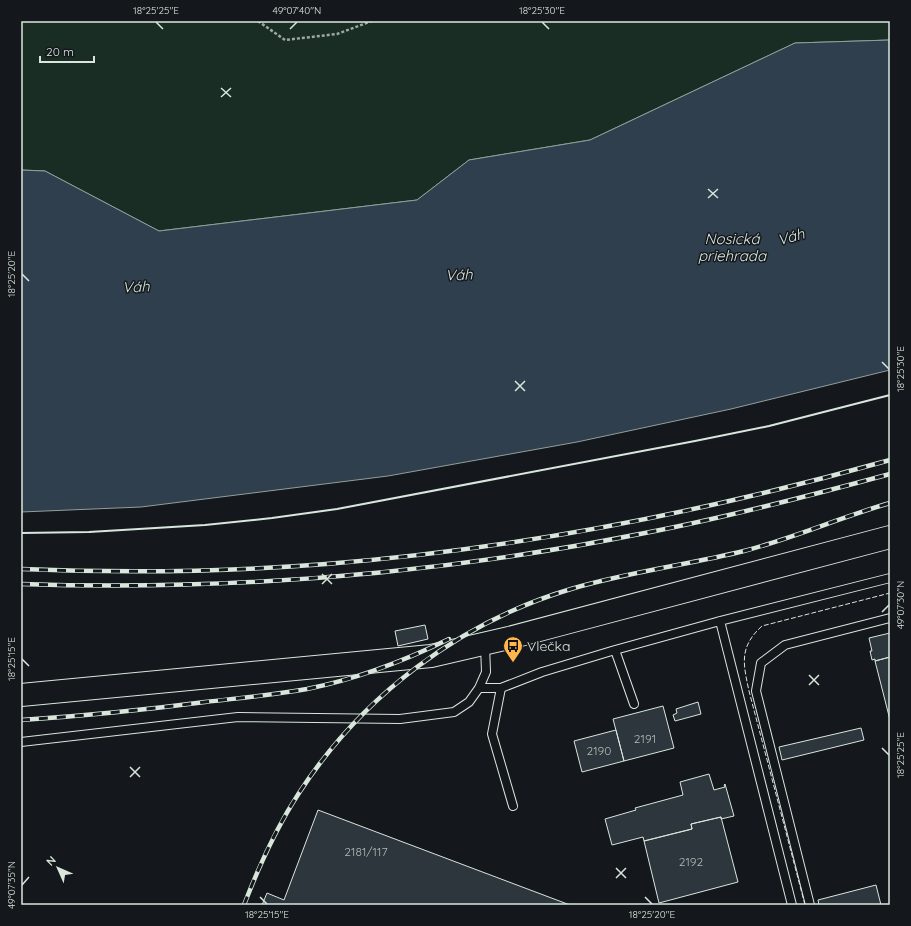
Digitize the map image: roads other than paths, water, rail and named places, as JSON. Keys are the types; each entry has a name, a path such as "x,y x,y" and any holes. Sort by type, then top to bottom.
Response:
{"street":[{"path":"21,695 431,656 485,644 890,537"}],"lane":[{"path":"479,688 501,688 542,672 615,650 720,621 890,578"},
{"path":"810,905 756,691 761,663 786,645 890,618"},
{"path":"720,621 792,905"},
{"path":"21,742 238,717 400,719 454,712 469,702 479,688 486,672 485,644"},
{"path":"615,650 634,704"},
{"path":"501,688 492,734 513,806"}],"water":[{"name":"Nosická priehrada","path":"890,40 890,370 731,409 577,442 388,476 141,507 21,512 21,170 45,171 159,231 417,200 469,160 590,140 795,43"}],"railway":[{"path":"21,569 97,571 250,569 326,564 469,549 610,526 681,512 820,479 890,460"},
{"path":"21,584 99,586 178,585 256,582 413,569 568,547 676,527 768,506 890,474"},
{"path":"244,905 275,834 299,793 324,758 352,725 383,695 417,667 453,642 491,621 530,603 571,589 636,573 763,546 890,503"},
{"path":"21,720 90,715 269,695 307,689 362,675 415,655 449,639"}],"place":[{"name":"Vlečka","path":"513,663"}],"water label":[{"name":"Váh","path":"791,237"},
{"name":"Váh","path":"459,275"},
{"name":"Váh","path":"136,287"}]}
